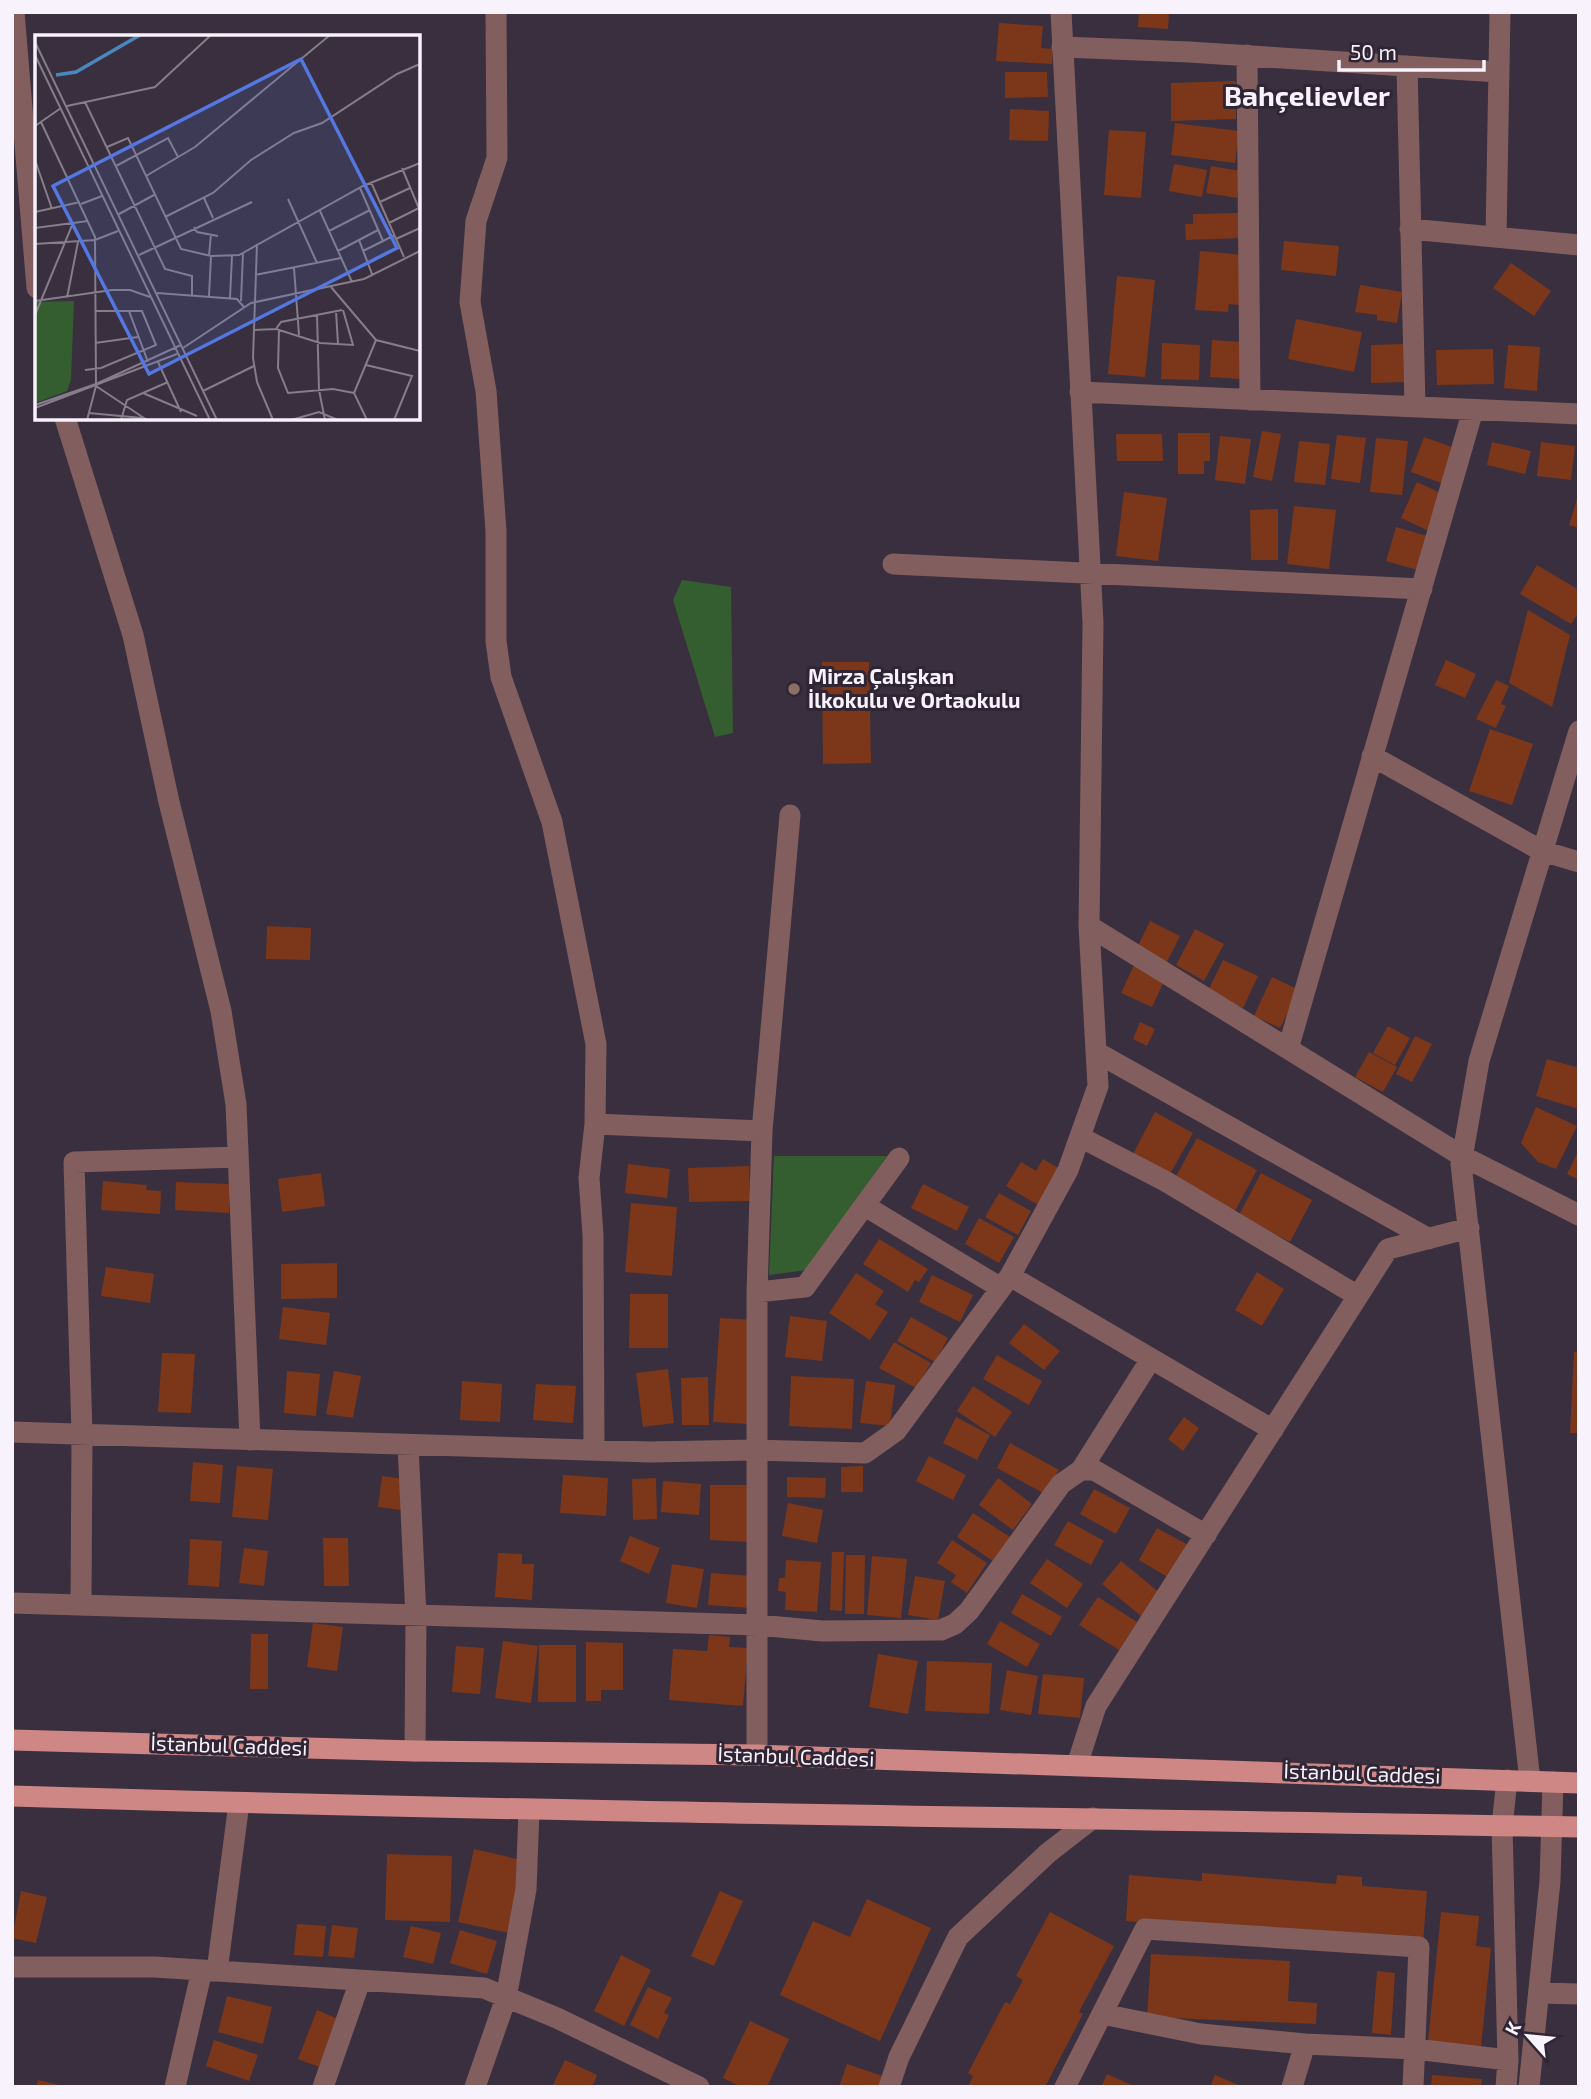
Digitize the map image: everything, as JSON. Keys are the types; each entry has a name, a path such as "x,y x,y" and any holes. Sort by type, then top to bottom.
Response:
{"main road":[{"name":"İstanbul Caddesi","path":"12,1740 415,1751 757,1755 1579,1783"},
{"path":"12,1796 529,1811 1579,1827"}],"street":[{"path":"14,12 35,264"},
{"path":"496,12 497,158 476,221 470,302 486,391 496,531 496,641 501,677 552,822 596,1044 595,1124 589,1178 593,1235 594,1450"},
{"path":"12,1432 594,1450 865,1453 896,1431 1006,1282 1068,1170 1098,1086 1089,926 1093,623 1061,12"},
{"path":"1496,237 1500,12"},
{"path":"1062,47 1247,55 1498,72"},
{"path":"1247,55 1250,400"},
{"path":"1407,66 1415,407"},
{"path":"1410,229 1579,245"},
{"path":"1080,393 1579,414"},
{"path":"1288,1049 1473,410"},
{"path":"66,420 133,635 169,803 222,1011 236,1104 250,1440"},
{"path":"893,564 1422,589"},
{"path":"1530,1781 1462,1156 1479,1061 1579,731"},
{"path":"1372,756 1542,851 1579,862"},
{"path":"757,1755 757,1292 762,1131 790,815"},
{"path":"1089,926 1462,1156 1579,1215"},
{"path":"1096,1052 1429,1238"},
{"path":"595,1124 762,1131"},
{"path":"1080,1138 1165,1181 1358,1296"},
{"path":"81,1605 82,1434 74,1162 238,1157"},
{"path":"757,1292 805,1287 899,1158"},
{"path":"865,1206 1150,1359 1273,1430"},
{"path":"1077,1765 1096,1706 1388,1249 1469,1228"},
{"path":"12,1603 849,1630 942,1630 955,1624 969,1611 1061,1484 1081,1470 1150,1359"},
{"path":"408,1445 416,1617 415,1751"},
{"path":"1081,1470 1094,1470 1206,1535"},
{"path":"1506,2087 1508,2060 1502,1826 1507,1780"},
{"path":"1529,2087 1550,1881 1553,1782"},
{"path":"175,2087 210,1971 239,1802"},
{"path":"475,2087 506,1998 526,1889 529,1811"},
{"path":"889,2087 899,2057 958,1937 1048,1853 1093,1818"},
{"path":"1065,2087 1144,1929 1419,1947 1413,2087"},
{"path":"12,1967 210,1971 484,1989 557,2018 699,2087"},
{"path":"323,2087 360,1981"},
{"path":"1539,1993 1579,1994"},
{"path":"1102,2014 1200,2034 1305,2044 1415,2049 1508,2060"},
{"path":"1292,2087 1305,2044"}],"green space":[{"path":"682,580 731,587 733,733 715,737 673,600"},
{"path":"774,1156 887,1156 807,1270 769,1275"}],"building":[{"path":"1139,12 1169,12 1168,29 1138,27"},
{"path":"999,23 1043,26 1041,48 1053,49 1052,64 996,61"},
{"path":"1005,72 1047,72 1048,97 1005,98"},
{"path":"1236,81 1236,119 1171,121 1171,83"},
{"path":"1010,109 1049,111 1048,141 1009,140"},
{"path":"1175,123 1239,131 1235,163 1171,155"},
{"path":"1109,130 1146,132 1141,198 1104,195"},
{"path":"1174,164 1207,170 1202,197 1169,191"},
{"path":"1211,166 1241,171 1237,198 1206,193"},
{"path":"1242,213 1242,238 1186,240 1185,224 1193,224 1193,214"},
{"path":"1284,241 1339,246 1336,276 1281,270"},
{"path":"1200,251 1243,255 1239,305 1229,304 1228,312 1195,310"},
{"path":"1511,263 1551,291 1534,316 1493,288"},
{"path":"1117,276 1155,280 1145,377 1108,374"},
{"path":"1360,285 1402,292 1397,323 1377,320 1377,315 1355,312"},
{"path":"1296,319 1362,332 1354,372 1288,359"},
{"path":"1212,340 1242,342 1240,379 1210,377"},
{"path":"1162,343 1200,345 1199,380 1161,379"},
{"path":"1403,344 1404,382 1371,383 1371,345"},
{"path":"1508,345 1540,347 1537,391 1504,388"},
{"path":"1493,349 1494,384 1437,385 1436,350"},
{"path":"1262,431 1281,434 1272,481 1253,477"},
{"path":"1178,433 1210,433 1210,461 1204,461 1204,474 1178,474"},
{"path":"1116,434 1162,434 1163,461 1117,461"},
{"path":"1337,435 1366,438 1360,483 1331,479"},
{"path":"1220,436 1251,439 1245,484 1215,480"},
{"path":"1424,437 1457,449 1444,484 1411,472"},
{"path":"1376,438 1408,441 1402,495 1370,492"},
{"path":"1299,441 1330,444 1325,485 1294,482"},
{"path":"1492,442 1531,451 1525,474 1487,465"},
{"path":"1541,442 1575,446 1571,480 1537,476"},
{"path":"1417,482 1445,495 1429,531 1401,518"},
{"path":"1124,492 1167,498 1158,561 1116,556"},
{"path":"1579,496 1579,528 1569,525"},
{"path":"1294,506 1336,510 1329,569 1287,564"},
{"path":"1278,509 1278,560 1251,560 1250,510"},
{"path":"1396,527 1431,537 1421,571 1386,561"},
{"path":"1537,565 1579,590 1579,612 1571,624 1520,594"},
{"path":"1528,610 1570,635 1552,707 1509,683"},
{"path":"1446,660 1476,674 1465,698 1435,685"},
{"path":"822,662 869,662 871,763 823,764"},
{"path":"1496,680 1509,686 1501,704 1506,706 1496,728 1476,719"},
{"path":"1490,729 1533,744 1512,805 1469,791"},
{"path":"1150,921 1180,936 1166,964 1136,950"},
{"path":"267,926 311,928 310,960 266,959"},
{"path":"1195,929 1224,944 1204,981 1176,965"},
{"path":"1223,960 1258,976 1243,1008 1208,991"},
{"path":"1134,965 1165,979 1152,1007 1121,993"},
{"path":"1272,977 1299,990 1280,1028 1254,1016"},
{"path":"1140,1022 1155,1029 1147,1046 1133,1039"},
{"path":"1388,1026 1410,1038 1395,1065 1373,1053"},
{"path":"1415,1036 1432,1044 1412,1082 1396,1074"},
{"path":"1369,1052 1397,1067 1383,1092 1355,1077"},
{"path":"1547,1059 1579,1068 1579,1109 1536,1096"},
{"path":"1536,1107 1577,1126 1556,1169 1538,1162 1521,1143"},
{"path":"1155,1112 1193,1133 1169,1176 1132,1156"},
{"path":"1197,1138 1257,1170 1234,1213 1174,1180"},
{"path":"1579,1150 1579,1180 1567,1174"},
{"path":"1043,1159 1060,1169 1038,1205 1006,1186 1021,1162 1036,1171"},
{"path":"628,1164 670,1169 667,1198 625,1193"},
{"path":"749,1166 750,1201 689,1202 688,1168"},
{"path":"321,1173 325,1206 282,1212 278,1179"},
{"path":"1261,1173 1312,1200 1290,1242 1239,1215"},
{"path":"103,1181 147,1185 146,1190 161,1191 160,1214 101,1210"},
{"path":"176,1182 230,1184 229,1213 175,1210"},
{"path":"923,1184 969,1207 957,1231 911,1208"},
{"path":"999,1193 1031,1211 1018,1235 985,1217"},
{"path":"631,1203 677,1207 672,1276 625,1272"},
{"path":"979,1218 1014,1237 999,1263 965,1244"},
{"path":"879,1239 928,1269 919,1282 915,1280 908,1292 863,1264"},
{"path":"337,1263 337,1298 281,1299 281,1264"},
{"path":"106,1267 154,1274 150,1303 101,1296"},
{"path":"1257,1272 1284,1289 1262,1326 1235,1310"},
{"path":"856,1273 884,1291 875,1304 888,1312 870,1340 829,1313"},
{"path":"932,1275 973,1295 960,1322 919,1302"},
{"path":"630,1294 668,1294 668,1348 629,1348"},
{"path":"283,1307 330,1313 326,1345 279,1339"},
{"path":"790,1316 827,1321 822,1361 785,1357"},
{"path":"911,1317 948,1338 935,1362 897,1341"},
{"path":"720,1318 754,1320 748,1424 713,1422"},
{"path":"1024,1324 1060,1351 1044,1370 1009,1343"},
{"path":"894,1342 931,1363 916,1388 879,1368"},
{"path":"1574,1352 1579,1352 1579,1433 1570,1433"},
{"path":"162,1353 195,1354 191,1413 158,1412"},
{"path":"997,1355 1042,1381 1029,1405 983,1379"},
{"path":"668,1369 674,1423 643,1427 636,1373"},
{"path":"287,1371 320,1374 316,1416 284,1413"},
{"path":"334,1371 361,1376 353,1418 326,1414"},
{"path":"791,1376 854,1379 852,1429 789,1426"},
{"path":"708,1377 709,1425 682,1425 681,1378"},
{"path":"462,1381 502,1384 500,1422 460,1420"},
{"path":"866,1381 895,1385 890,1426 860,1423"},
{"path":"536,1384 576,1386 573,1423 533,1420"},
{"path":"973,1386 1012,1412 995,1437 957,1411"},
{"path":"956,1417 990,1435 977,1460 943,1443"},
{"path":"1184,1417 1199,1428 1183,1451 1168,1439"},
{"path":"1010,1443 1059,1470 1045,1494 997,1468"},
{"path":"929,1456 966,1475 953,1500 916,1481"},
{"path":"193,1462 223,1465 220,1503 190,1501"},
{"path":"237,1466 273,1469 268,1520 232,1517"},
{"path":"863,1466 863,1492 841,1492 841,1467"},
{"path":"563,1475 608,1478 606,1516 560,1513"},
{"path":"382,1476 405,1479 401,1510 378,1507"},
{"path":"787,1477 826,1478 825,1498 787,1497"},
{"path":"656,1478 657,1519 633,1520 632,1479"},
{"path":"998,1478 1032,1504 1013,1530 979,1505"},
{"path":"663,1481 701,1484 699,1515 661,1512"},
{"path":"710,1485 747,1485 747,1542 710,1540"},
{"path":"1094,1489 1130,1508 1116,1534 1080,1514"},
{"path":"788,1503 823,1510 817,1543 782,1536"},
{"path":"973,1513 1010,1537 993,1561 957,1537"},
{"path":"1068,1521 1104,1541 1091,1565 1054,1545"},
{"path":"1157,1528 1188,1545 1169,1578 1139,1560"},
{"path":"630,1536 660,1548 649,1574 620,1561"},
{"path":"323,1538 348,1538 349,1586 324,1586"},
{"path":"190,1539 222,1541 219,1587 188,1585"},
{"path":"952,1540 987,1563 967,1593 951,1582 956,1575 937,1563"},
{"path":"244,1548 268,1551 264,1586 239,1583"},
{"path":"832,1552 844,1552 842,1611 830,1610"},
{"path":"498,1553 522,1554 522,1564 534,1564 532,1600 495,1597"},
{"path":"846,1555 865,1555 864,1614 845,1614"},
{"path":"872,1556 907,1559 901,1618 867,1615"},
{"path":"1047,1559 1083,1584 1067,1608 1030,1583"},
{"path":"786,1560 821,1562 817,1612 785,1610 786,1592 778,1591 779,1578 785,1578"},
{"path":"1121,1561 1160,1593 1141,1616 1102,1584"},
{"path":"672,1564 704,1569 697,1608 666,1603"},
{"path":"711,1573 752,1576 750,1608 708,1605"},
{"path":"915,1576 945,1581 938,1620 908,1615"},
{"path":"1022,1594 1062,1617 1051,1636 1011,1613"},
{"path":"1098,1597 1137,1622 1119,1650 1079,1625"},
{"path":"1000,1621 1040,1644 1027,1667 987,1644"},
{"path":"313,1623 343,1627 337,1671 307,1667"},
{"path":"251,1634 268,1634 268,1689 250,1689"},
{"path":"709,1635 730,1637 729,1647 748,1648 743,1706 669,1700 673,1649 707,1651"},
{"path":"503,1641 538,1646 531,1703 495,1698"},
{"path":"586,1642 623,1643 623,1690 601,1690 601,1701 586,1701"},
{"path":"539,1645 576,1645 576,1702 538,1702"},
{"path":"456,1646 484,1648 480,1694 452,1692"},
{"path":"878,1654 918,1661 908,1714 869,1707"},
{"path":"927,1661 992,1663 989,1714 925,1711"},
{"path":"1007,1670 1038,1676 1031,1715 1000,1710"},
{"path":"1043,1674 1084,1678 1080,1718 1038,1714"},
{"path":"474,1849 530,1862 514,1934 458,1922"},
{"path":"387,1854 452,1856 450,1922 385,1920"},
{"path":"1202,1873 1336,1884 1337,1875 1362,1877 1362,1886 1427,1891 1423,1944 1126,1921 1129,1875 1202,1881"},
{"path":"21,1891 47,1897 36,1943 12,1938"},
{"path":"720,1891 743,1901 714,1966 691,1956"},
{"path":"867,1899 931,1928 880,2041 780,1995 813,1921 850,1937"},
{"path":"1050,1912 1114,1946 1079,2012 1083,2014 1045,2087 968,2087 973,2076 968,2073 1005,2002 1010,2004 1023,1980 1016,1976"},
{"path":"1441,1912 1479,1916 1476,1946 1491,1948 1481,2047 1428,2041"},
{"path":"297,1924 326,1926 323,1957 294,1955"},
{"path":"332,1925 358,1928 354,1958 328,1956"},
{"path":"411,1926 441,1933 433,1964 403,1957"},
{"path":"460,1930 497,1941 487,1974 450,1963"},
{"path":"1151,1954 1290,1961 1288,2001 1317,2003 1316,2024 1147,2017"},
{"path":"621,1955 651,1970 624,2026 594,2011"},
{"path":"1377,1971 1395,1973 1391,2035 1372,2033"},
{"path":"648,1987 672,1998 664,2013 669,2015 658,2039 630,2025"},
{"path":"227,1996 272,2007 263,2044 218,2032"},
{"path":"317,2010 338,2019 319,2067 298,2059"},
{"path":"750,2021 789,2039 767,2087 741,2087 723,2078"},
{"path":"214,2040 258,2055 249,2081 206,2066"},
{"path":"565,2060 597,2075 592,2087 552,2087"},
{"path":"847,2064 885,2077 882,2087 839,2087"},
{"path":"1107,2074 1136,2087 1101,2087"},
{"path":"1215,2075 1243,2087 1210,2087"},
{"path":"1432,2075 1482,2079 1481,2087 1431,2087"},
{"path":"38,2080 63,2086 63,2087 36,2087"}],"place":[{"name":"Mirza Çalışkan İlkokulu ve Ortaokulu","path":"794,689"}],"district":[{"name":"Bahçelievler","path":"1307,96"}]}
